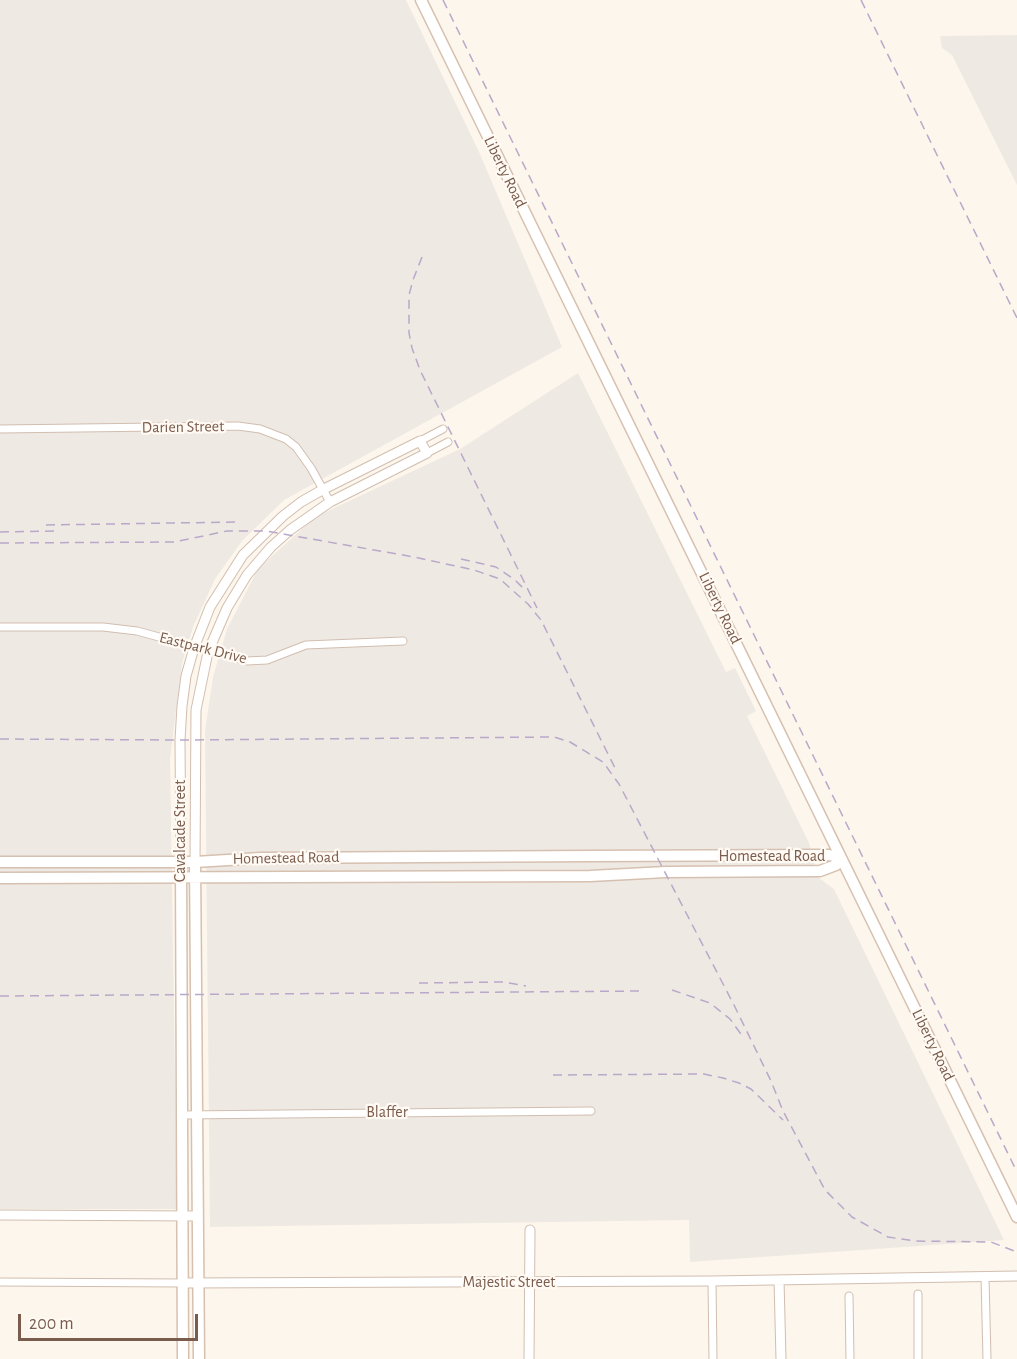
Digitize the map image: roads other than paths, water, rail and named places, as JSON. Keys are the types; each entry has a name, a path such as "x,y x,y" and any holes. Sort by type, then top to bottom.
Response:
{"main road":[{"name":"Liberty Road","path":"422,0 1017,1216"},
{"path":"815,855 823,850 827,841 827,832 823,822"},
{"name":"Homestead Road","path":"0,862 195,862 239,859 498,856 834,855 841,858 836,866 820,871 666,872 497,877 0,878"},
{"path":"497,877 498,856"},
{"path":"589,856 590,876"},
{"path":"745,856 746,872"},
{"path":"374,857 375,876"},
{"path":"306,858 306,876"},
{"path":"72,861 74,877"},
{"name":"Cavalcade Street","path":"181,862 183,1359"},
{"name":"Cavalcade Street","path":"195,862 199,1359"},
{"path":"820,871 844,876 853,883"}],"street":[{"name":"Darien Street","path":"0,429 238,426 260,429 286,439 296,447 330,502"},
{"name":"Cavalcade Street","path":"181,862 182,706 186,676 210,607 243,555 266,531 301,502 443,429"},
{"path":"420,441 427,453"},
{"name":"Cavalcade Street","path":"195,862 196,710 208,652 215,632 236,592 270,547 303,520 330,502 448,442"},
{"path":"224,584 236,592"},
{"name":"Eastpark Drive","path":"0,627 103,627 137,631 247,661 267,660 306,645 403,641"},
{"path":"180,759 195,759"},
{"name":"Blaffer","path":"182,1114 591,1111"},
{"path":"0,1215 198,1216"},
{"path":"529,1359 530,1230"},
{"name":"Majestic Street","path":"0,1282 712,1281 1017,1276"},
{"path":"985,1277 987,1359"},
{"path":"779,1280 781,1359"},
{"path":"712,1281 713,1359"},
{"path":"918,1294 918,1359"},
{"path":"849,1296 850,1359"}],"railway":[{"path":"443,0 1017,1172"},
{"path":"861,0 1017,318"},
{"path":"422,257 409,295 409,333 412,348 420,370 537,608"},
{"path":"46,525 236,522"},
{"path":"0,532 57,531"},
{"path":"0,543 174,542 227,531 266,531 414,557 474,570 500,579 528,604 541,620 616,770"},
{"path":"461,559 496,567 524,589"},
{"path":"0,739 554,737 570,742 603,762 619,784 734,1005 783,1111 825,1190 852,1217 888,1237 915,1241 991,1242 1017,1252"},
{"path":"419,983 503,982 526,986"},
{"path":"672,990 710,1003 730,1019 743,1037"},
{"path":"0,996 644,991"},
{"path":"553,1075 704,1074 739,1083 751,1089 783,1120"}]}
